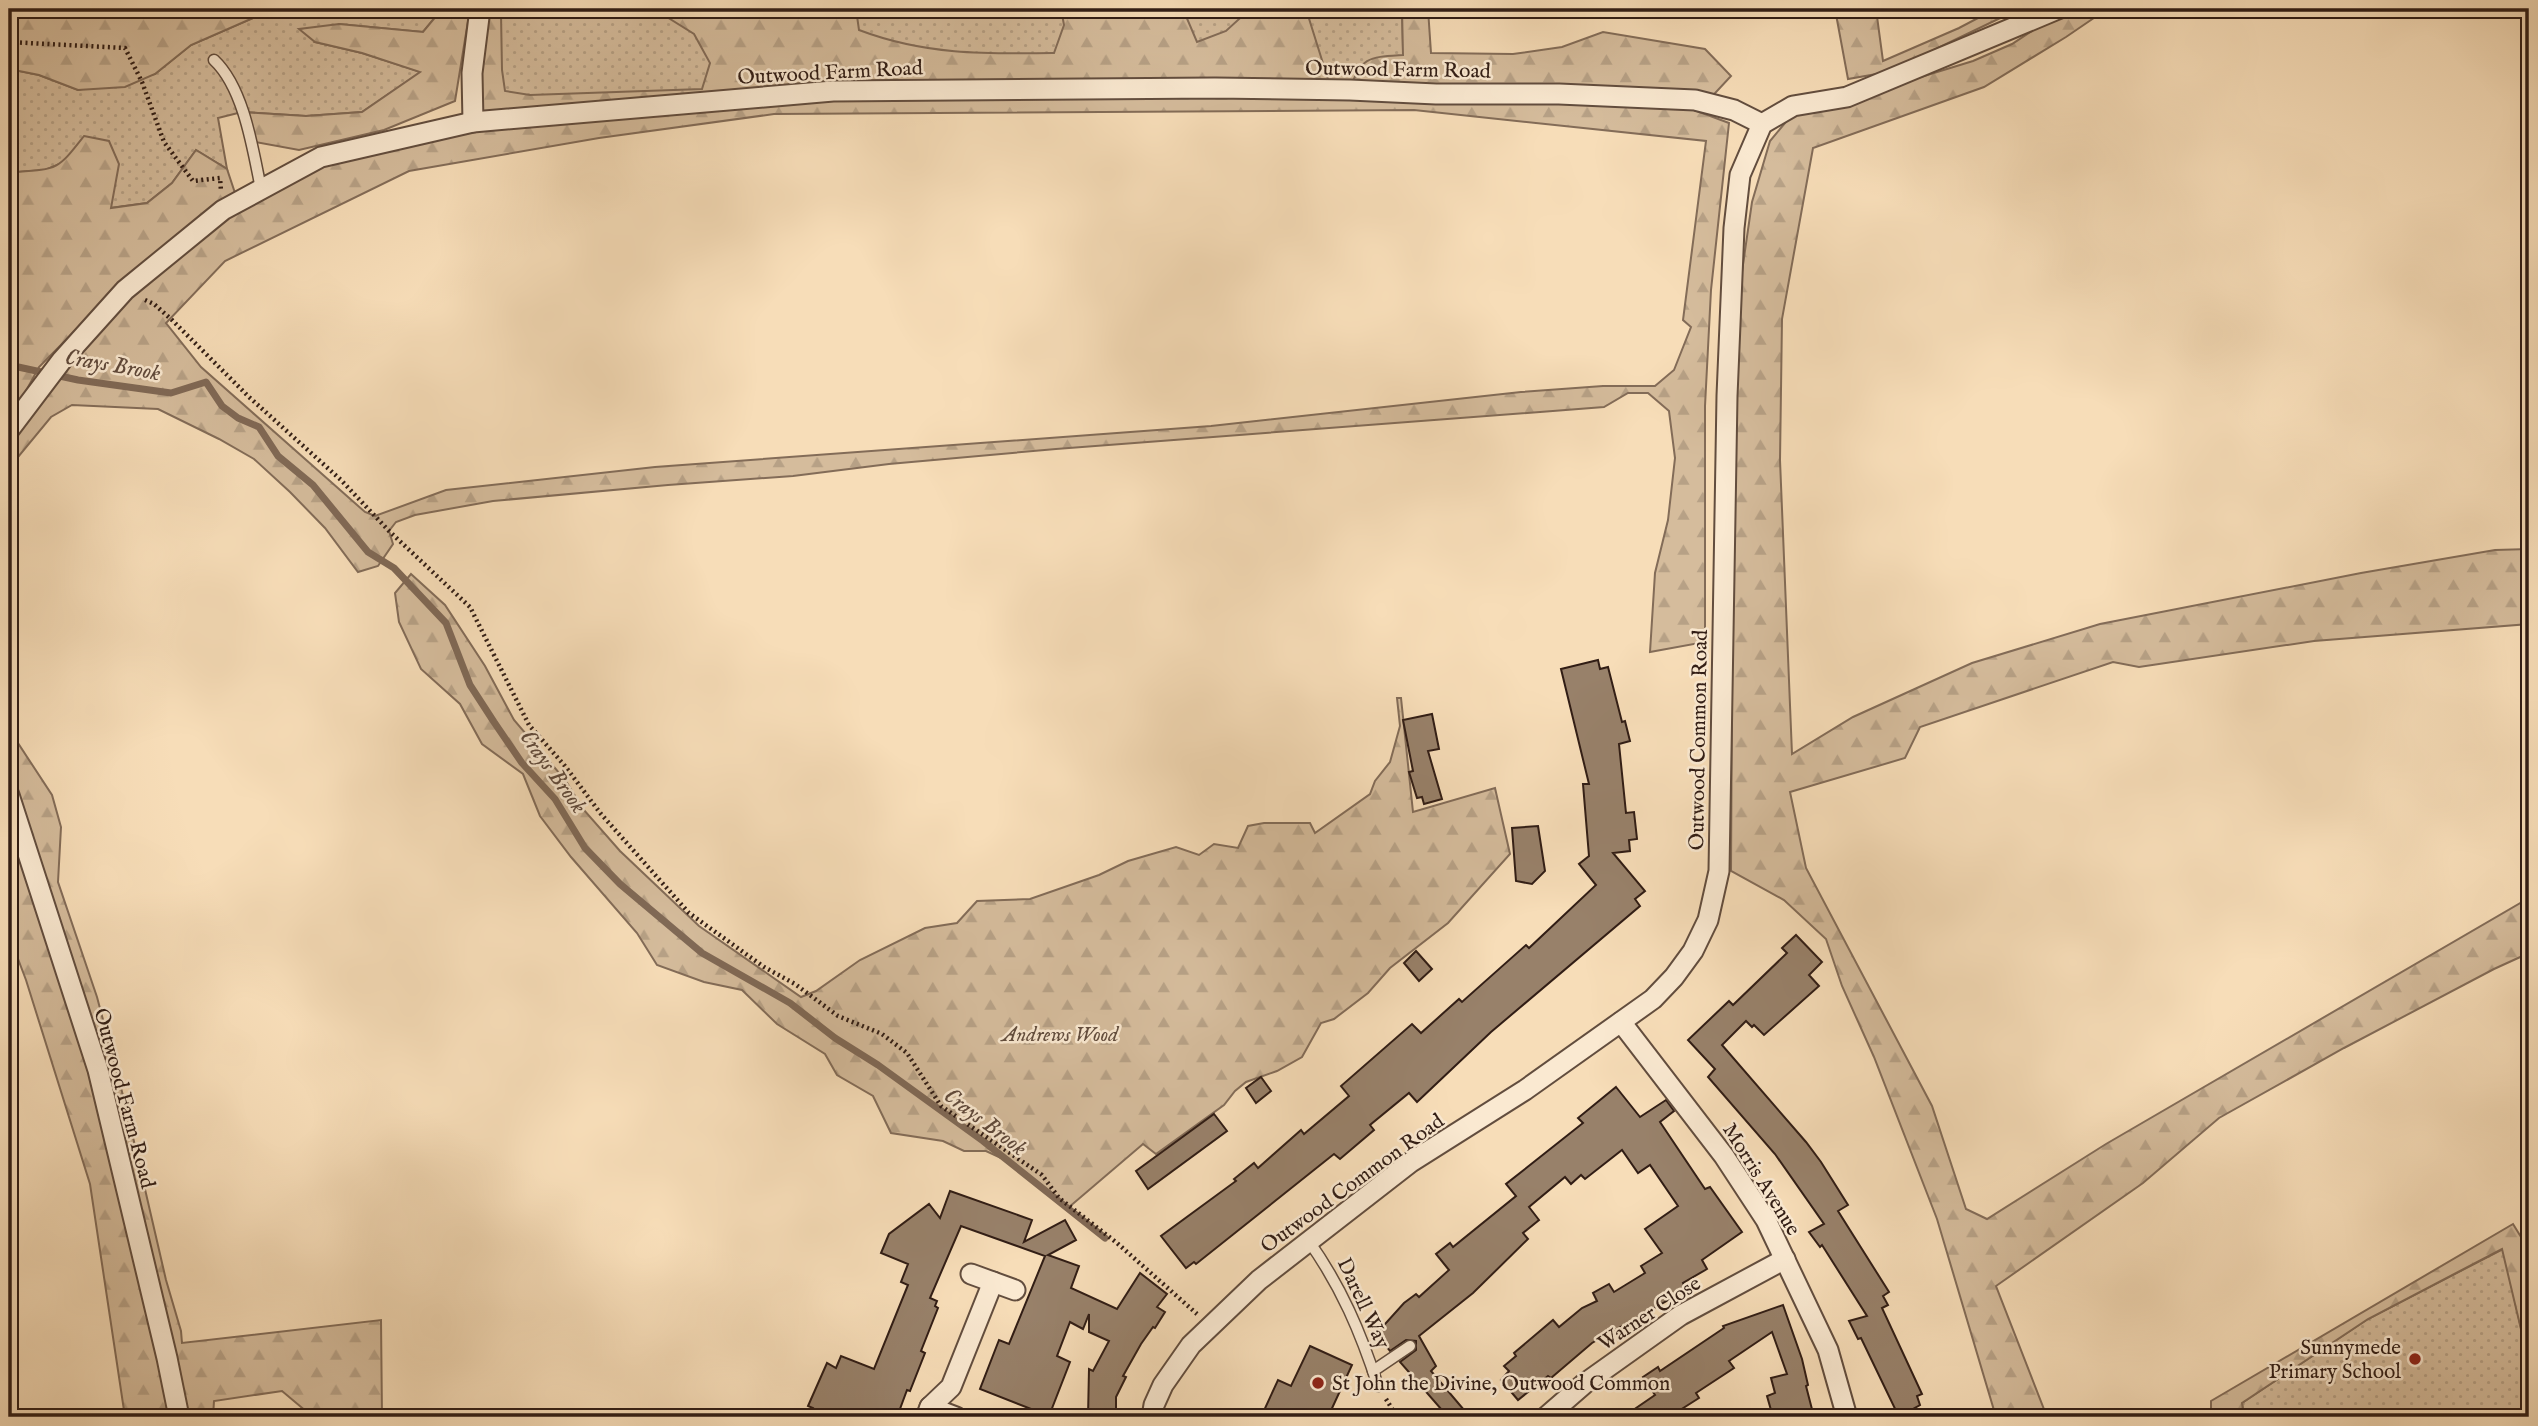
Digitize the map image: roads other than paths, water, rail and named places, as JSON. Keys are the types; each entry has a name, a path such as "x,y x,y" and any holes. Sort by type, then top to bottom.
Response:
{"street":[{"path":"473,122 472,73 480,9"},
{"path":"1762,124 1793,106 1847,97 2058,9"},
{"name":"Outwood Farm Road","path":"9,430 62,360 125,290 223,210 321,157 473,122 833,91 1215,88 1436,94 1559,94 1695,100 1734,110 1762,124"},
{"name":"Outwood Common Road","path":"1152,1417 1163,1385 1191,1345 1212,1323 1308,1240 1410,1162 1525,1090 1653,999 1693,951 1708,920 1719,871 1725,498 1734,228 1740,175 1762,124"},
{"name":"Outwood Farm Road","path":"9,795 98,1070 179,1417"},
{"name":"Morris Avenue","path":"1620,1022 1724,1156 1766,1220 1828,1350 1847,1417"},
{"name":"Warner Close","path":"1546,1417 1584,1384 1681,1315 1785,1259"},
{"path":"971,1274 1015,1290"},
{"path":"928,1412 951,1387 993,1282"},
{"path":"928,1412 956,1417"}],"lane":[{"path":"214,60 227,75 242,112 261,189"},
{"name":"Darell Way","path":"1308,1240 1331,1271 1378,1386"},
{"path":"1373,1371 1410,1346"}],"waterway":[{"name":"Crays Brook","path":"9,365 78,380 171,393 206,382 222,406 238,418 259,427 278,456 313,485 368,552 394,568 446,623 470,685 494,722 522,763 555,799 585,848 620,884 702,953 790,1003 835,1038 878,1065 983,1141 1105,1238"}],"place":[{"name":"Sunnymede Primary School","path":"2415,1359"},
{"name":"St John the Divine, Outwood Common","path":"1318,1383"}],"park label":[{"name":"Andrews Wood","path":"1060,1034"}]}
